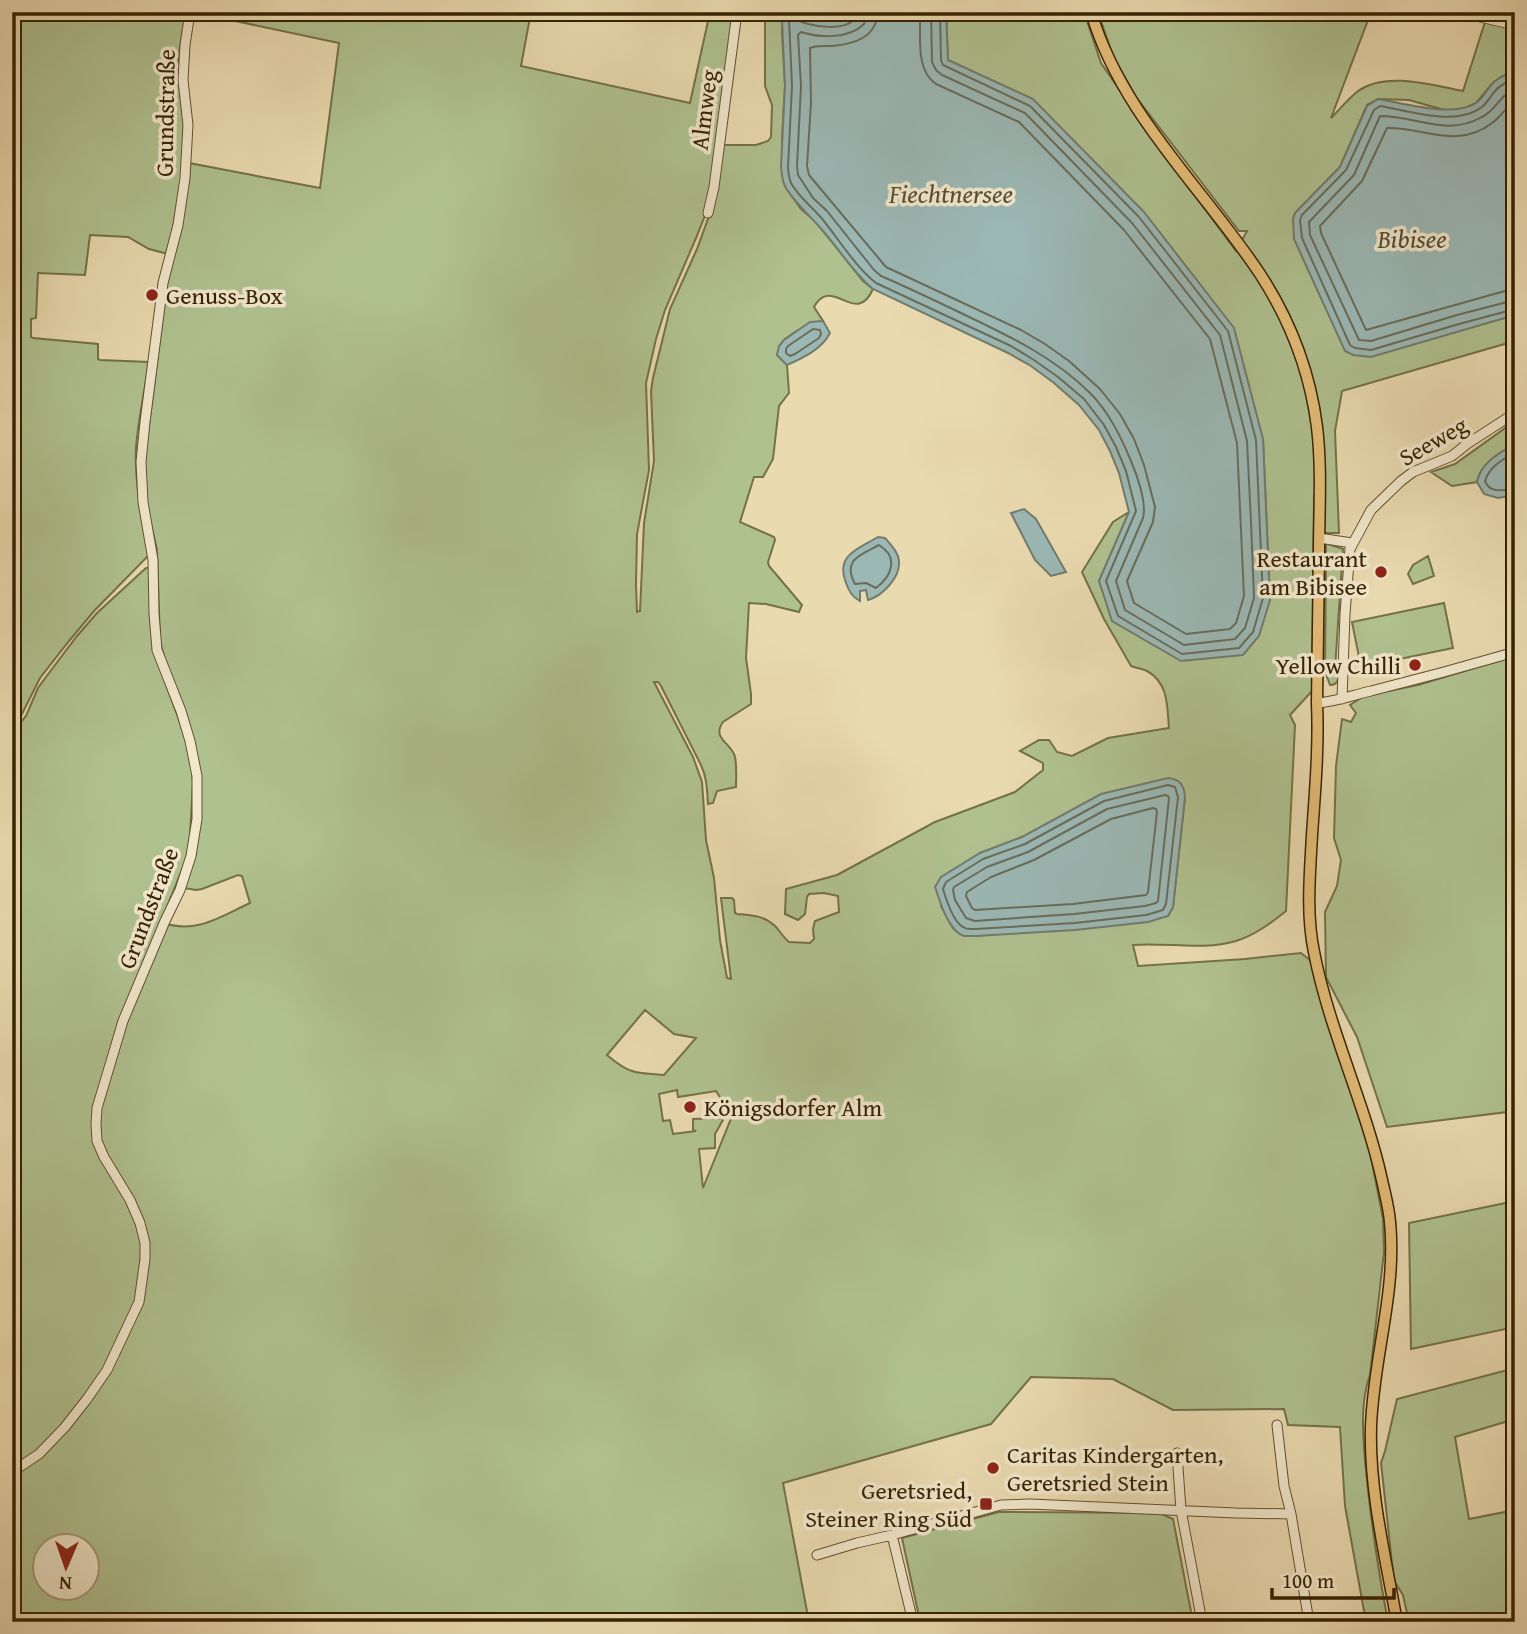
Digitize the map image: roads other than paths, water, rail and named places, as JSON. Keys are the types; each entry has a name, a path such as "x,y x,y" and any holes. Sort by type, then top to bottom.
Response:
{"main road":[{"path":"1091,12 1097,33 1131,101 1260,274 1280,307 1307,375 1317,428 1319,469 1319,738 1310,875 1313,950 1324,995 1374,1146 1390,1219 1392,1254 1371,1429 1374,1480 1397,1622"}],"street":[{"name":"Grundstraße","path":"12,1472 39,1454 65,1427 107,1370 139,1302 145,1259 145,1243 140,1223 130,1200 104,1157 97,1141 96,1124 97,1108 123,1021 180,890 191,856 197,819 197,776 190,741 157,650 153,560 143,502 141,462 163,283 178,225 185,177 188,125 183,80 190,12"},
{"name":"Almweg","path":"708,213 714,187 737,12"},
{"path":"1458,12 1515,25"},
{"name":"Seeweg","path":"1342,699 1350,550 1371,510 1413,472 1452,456 1515,414"},
{"path":"1319,538 1352,543"},
{"path":"1317,703 1429,677 1515,652"},
{"path":"1277,1425 1284,1486 1309,1622"},
{"path":"1177,1453 1181,1510 1202,1622"},
{"path":"817,1555 1002,1505 1030,1503 1291,1514"},
{"path":"892,1535 913,1622"}],"water":[{"name":"Fiechtnersee","path":"786,12 818,20 841,18 858,12 946,12 948,60 1033,99 1144,212 1234,328 1263,439 1270,600 1259,636 1243,655 1181,661 1112,621 1099,581 1129,512 1119,473 1099,430 1079,405 1031,366 873,289 789,193 781,167 785,85 782,20"},
{"name":"Bibisee","path":"1515,71 1515,315 1371,357 1345,351 1294,239 1295,213 1340,167 1367,106 1378,99 1428,108 1466,107 1476,103 1496,80"},
{"path":"823,321 830,333 817,348 787,365 777,355 784,340 810,322"},
{"path":"1515,444 1515,495 1498,498 1484,494 1477,482 1482,469"},
{"path":"1024,509 1036,519 1066,572 1051,576 1035,560 1011,513"},
{"path":"878,537 885,538 894,549 899,559 899,568 893,580 873,598 868,600 866,590 860,591 860,601 848,589 843,573 844,566 850,554"},
{"path":"1168,778 1181,783 1185,797 1173,907 1168,916 1148,922 1075,930 976,936 964,936 953,928 935,887 941,877 980,853 1022,837 1101,794"}],"place":[{"name":"Genuss-Box","path":"152,295"},
{"name":"Restaurant am Bibisee","path":"1381,572"},
{"name":"Yellow Chilli","path":"1415,665"},
{"name":"Königsdorfer Alm","path":"690,1107"},
{"name":"Caritas Kindergarten, Geretsried Stein","path":"993,1468"},
{"name":"Geretsried, Steiner Ring Süd","path":"986,1504"}]}
